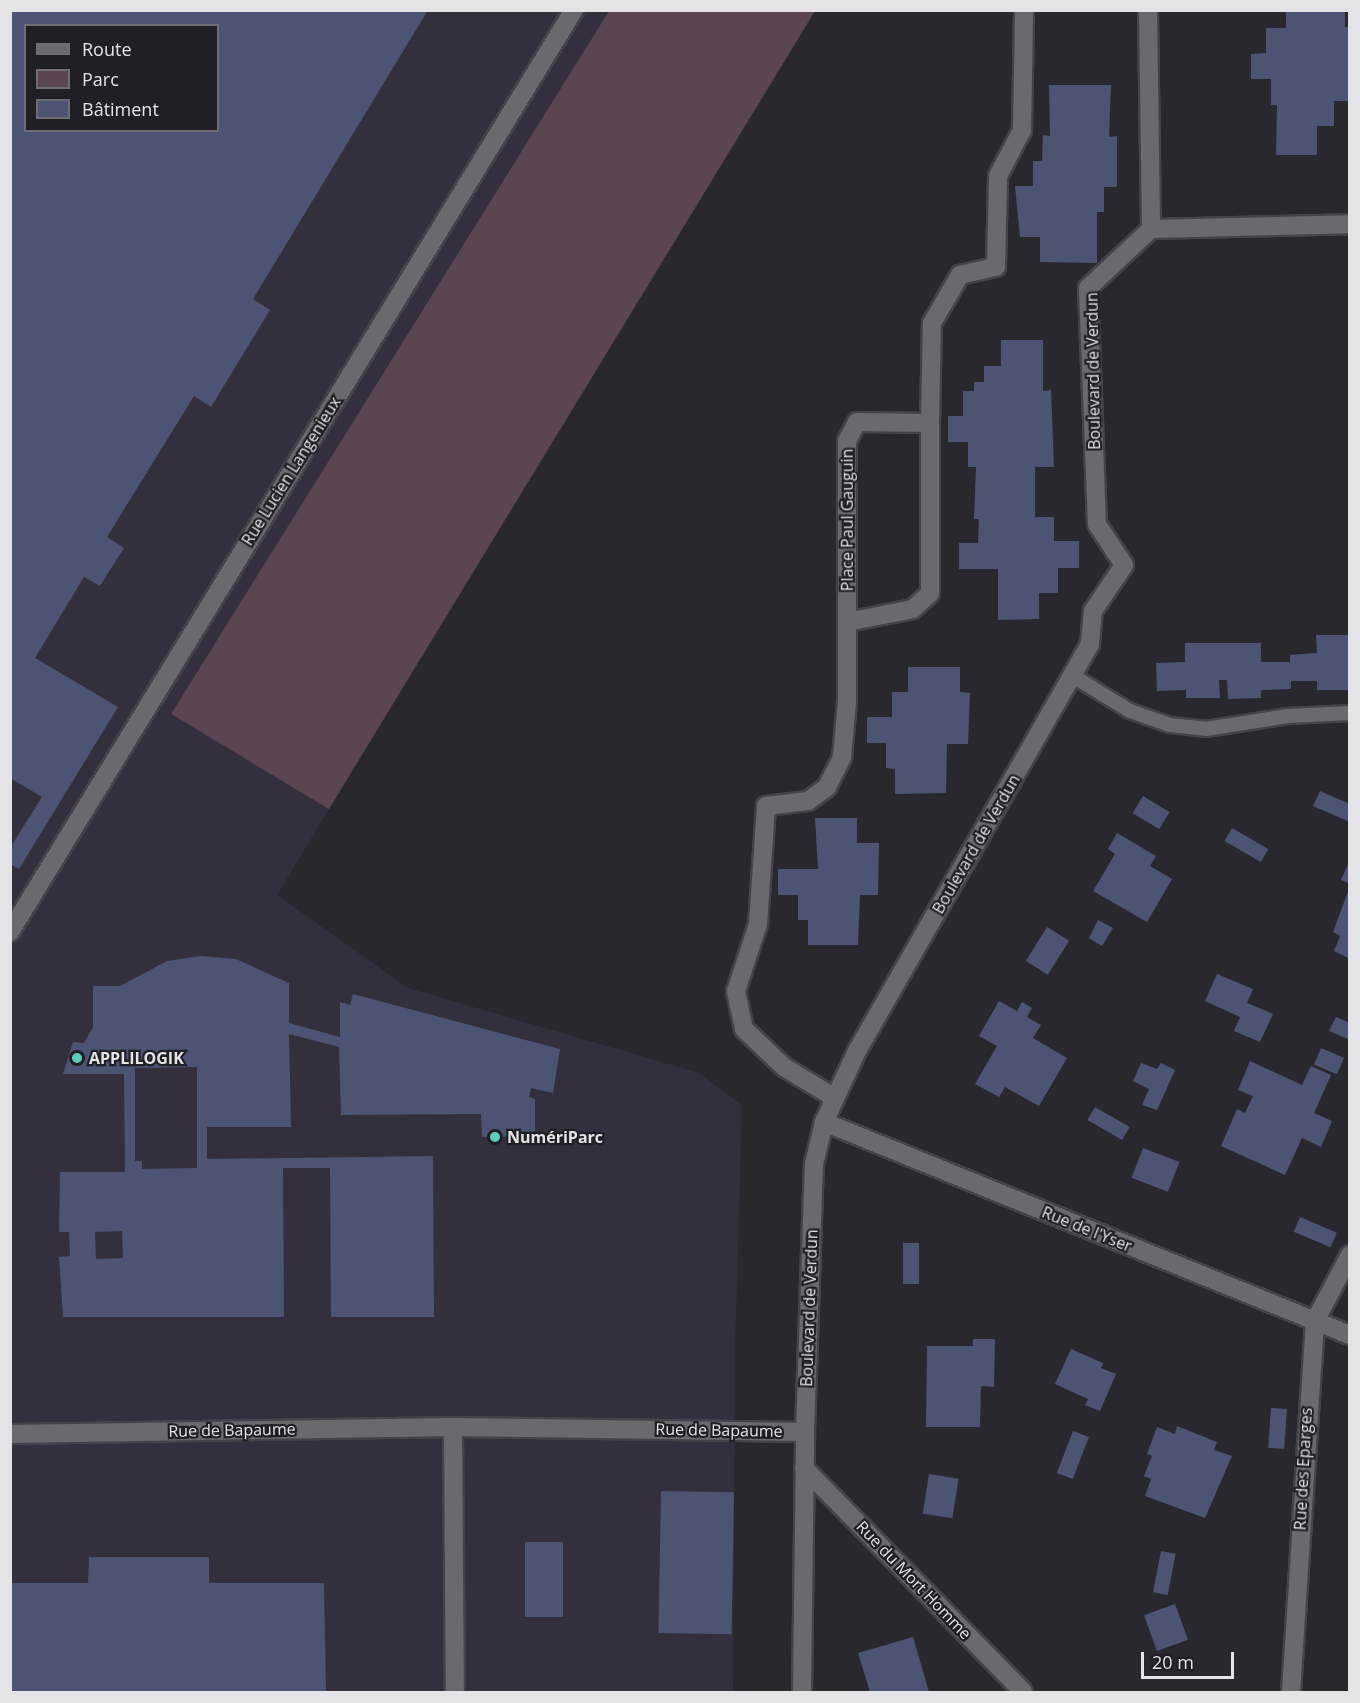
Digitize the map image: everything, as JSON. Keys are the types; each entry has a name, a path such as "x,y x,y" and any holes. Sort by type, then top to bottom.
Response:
{"street":[{"name":"Rue Lucien Langenieux","path":"10,932 574,10"},
{"path":"847,622 913,609 930,593 932,324 960,275 996,267 998,177 1022,130 1024,10"},
{"path":"1148,10 1151,229 1350,224"},
{"name":"Boulevard de Verdun","path":"802,1692 804,1468 814,1164 824,1122 857,1051 1073,676 1090,644 1094,611 1124,565 1097,524 1088,288 1151,229"},
{"name":"Place Paul Gauguin","path":"835,1098 784,1067 744,1029 736,991 758,924 766,806 808,801 827,787 842,757 847,702 847,441 857,422 930,423"},
{"name":"Rue de l'Yser","path":"824,1122 1350,1335"},
{"name":"Rue des Eparges","path":"1291,1692 1315,1321 1350,1255"},
{"path":"453,1427 455,1692"},
{"name":"Rue de Bapaume","path":"10,1434 453,1427 805,1432"},
{"name":"Rue du Mort Homme","path":"804,1468 1023,1692"}],"lane":[{"path":"1073,676 1130,711 1170,725 1206,729 1288,716 1350,714"}],"shaded area":[{"path":"11,11 609,11 171,714 329,809 277,895 408,988 699,1073 742,1105 735,1351 733,1692 11,1692"}],"green space":[{"path":"609,11 815,11 329,809 171,714"}],"building":[{"path":"10,10 428,10 253,299 270,310 211,407 194,396 107,537 124,548 100,586 84,577 35,658 118,707 19,869 10,864 10,848 42,797 10,778"},
{"path":"1286,10 1345,10 1345,27 1350,27 1350,101 1334,101 1334,126 1317,126 1317,155 1276,155 1277,105 1271,105 1271,79 1251,79 1251,54 1266,53 1266,28 1286,28"},
{"path":"1049,85 1111,85 1109,137 1117,136 1117,187 1104,187 1104,212 1097,212 1097,263 1040,262 1040,237 1020,237 1015,186 1033,186 1033,161 1042,161 1043,135 1050,136"},
{"path":"1001,340 1043,340 1043,391 1051,390 1054,467 1035,467 1035,517 1054,517 1054,541 1079,541 1079,568 1058,568 1058,593 1039,593 1039,619 998,620 998,569 959,569 959,543 978,543 979,519 974,519 976,467 968,467 968,442 948,442 948,416 963,416 963,391 974,391 974,382 984,382 984,366 1001,366"},
{"path":"1316,635 1350,635 1350,690 1317,690 1317,681 1291,681 1291,689 1261,690 1261,698 1228,699 1227,680 1219,680 1220,698 1186,698 1186,690 1157,691 1156,663 1185,662 1185,643 1261,643 1261,662 1290,662 1290,655 1317,653"},
{"path":"908,667 960,667 960,692 970,693 968,744 947,744 946,793 895,794 895,769 886,768 886,743 867,743 867,717 892,717 892,692 908,692"},
{"path":"1320,791 1350,804 1350,822 1313,806"},
{"path":"1143,796 1170,812 1159,829 1133,813"},
{"path":"815,818 857,818 857,843 879,843 878,895 860,895 858,945 808,945 808,920 798,920 798,895 778,895 778,869 818,869"},
{"path":"1232,828 1268,849 1261,862 1224,841"},
{"path":"1117,833 1156,856 1150,866 1172,879 1147,922 1093,891 1115,854 1108,849"},
{"path":"1350,860 1350,884 1341,880"},
{"path":"1350,886 1350,959 1334,951 1340,936 1333,932"},
{"path":"1098,920 1113,928 1102,946 1089,938"},
{"path":"1047,927 1069,941 1048,975 1026,961"},
{"name":"NumériParc","path":"201,956 236,959 289,983 289,1023 340,1037 340,1002 350,1005 353,994 560,1049 553,1093 531,1088 529,1097 535,1099 535,1136 482,1137 481,1114 341,1115 339,1047 289,1034 291,1127 207,1127 207,1159 433,1156 434,1317 331,1317 330,1168 283,1168 284,1317 63,1317 59,1257 70,1256 69,1232 59,1232 60,1172 125,1172 124,1074 63,1074 73,1042 84,1043 93,1027 93,986 120,986 167,961","holes":["197,1067 197,1168 142,1169 142,1161 135,1161 135,1068","122,1231 123,1258 96,1259 95,1232"]},
{"path":"1217,974 1253,989 1247,1003 1273,1014 1260,1042 1234,1031 1240,1017 1205,1001"},
{"path":"999,1001 1017,1011 1022,1002 1032,1008 1027,1017 1041,1025 1033,1038 1067,1058 1039,1106 1005,1087 999,1097 975,1084 997,1046 979,1036"},
{"path":"1336,1017 1350,1023 1350,1040 1329,1031"},
{"path":"1321,1048 1344,1058 1337,1074 1314,1065"},
{"path":"1250,1061 1302,1085 1311,1066 1331,1075 1314,1113 1332,1121 1321,1147 1302,1138 1285,1175 1221,1146 1237,1109 1245,1113 1253,1096 1238,1090"},
{"path":"1141,1063 1157,1069 1161,1063 1175,1070 1157,1110 1142,1105 1149,1089 1133,1081"},
{"path":"1095,1107 1130,1127 1122,1140 1088,1120"},
{"path":"1143,1148 1179,1162 1168,1192 1132,1178"},
{"path":"1300,1217 1337,1233 1331,1247 1294,1232"},
{"path":"903,1243 919,1243 919,1284 903,1284"},
{"path":"973,1339 995,1339 994,1387 981,1386 980,1427 926,1427 927,1346 973,1346"},
{"path":"1071,1349 1103,1363 1101,1368 1116,1374 1100,1411 1085,1405 1088,1399 1055,1384"},
{"path":"1271,1408 1287,1409 1284,1449 1268,1448"},
{"path":"1177,1426 1217,1442 1214,1450 1232,1456 1205,1518 1145,1496 1151,1479 1144,1476 1152,1456 1147,1454 1157,1427 1175,1434"},
{"path":"1073,1431 1089,1437 1073,1479 1057,1473"},
{"path":"929,1474 959,1479 952,1518 923,1514"},
{"path":"661,1491 734,1492 732,1634 659,1633"},
{"path":"525,1542 563,1542 563,1617 525,1617"},
{"path":"1161,1551 1176,1554 1168,1595 1153,1592"},
{"path":"89,1557 209,1557 209,1583 324,1583 326,1692 10,1692 10,1583 88,1583"},
{"path":"1175,1604 1188,1640 1157,1651 1144,1615"},
{"path":"913,1637 929,1692 870,1692 858,1653"}],"place":[{"name":"APPLILOGIK","path":"77,1058"},
{"name":"NumériParc","path":"495,1137"}]}
